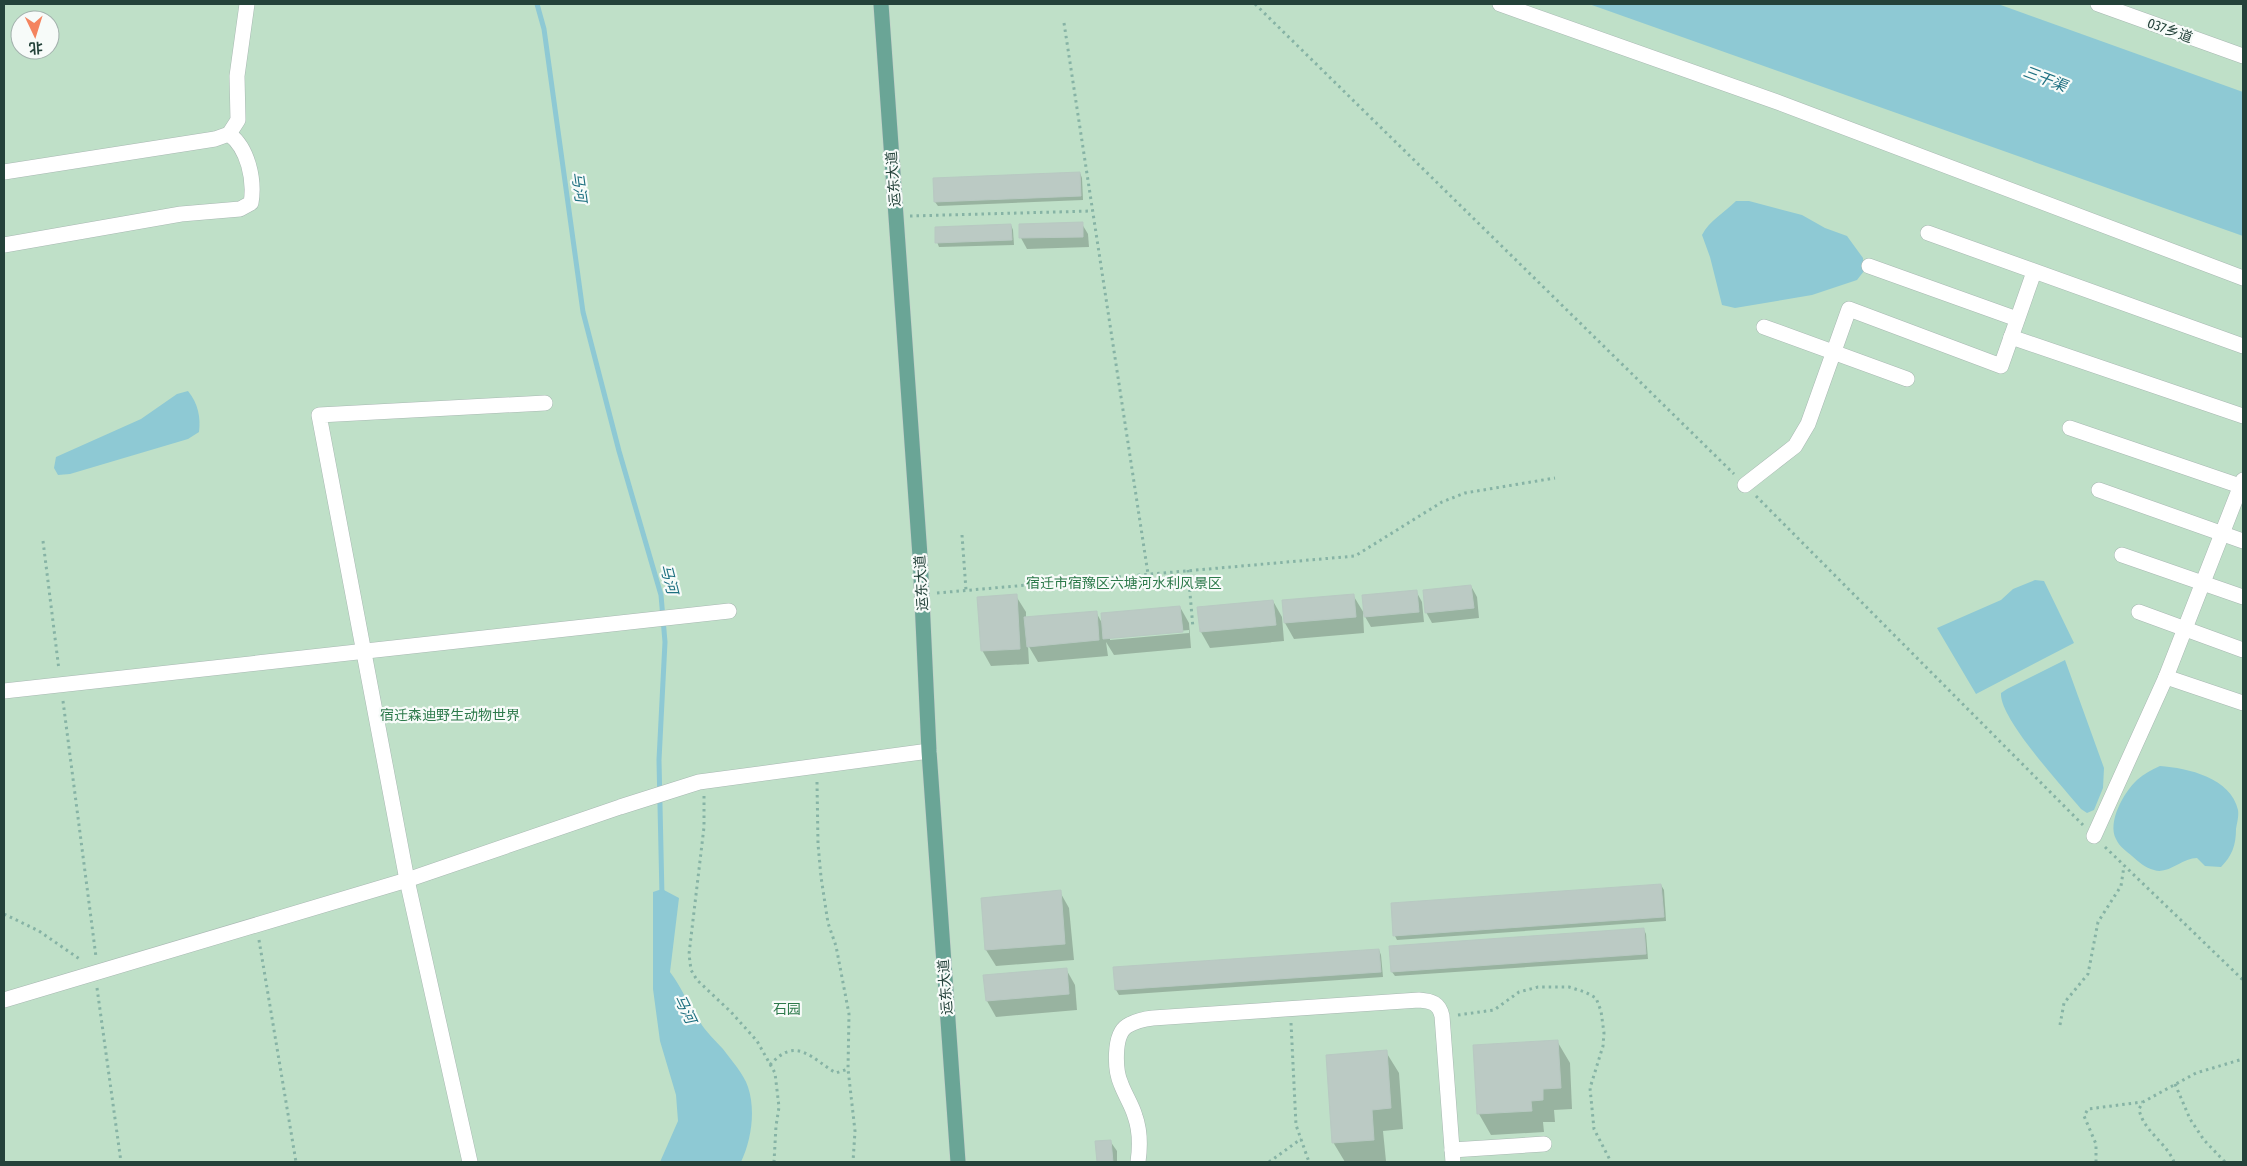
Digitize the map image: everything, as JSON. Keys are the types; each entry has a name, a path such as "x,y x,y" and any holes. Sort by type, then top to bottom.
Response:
{"main road":[{"name":"运东大道","path":"881,4 922,594 929,751 958,1162"}],"street":[{"path":"4,172 215,139 229,134 238,120 237,76 247,4"},
{"path":"1500,4 1780,103 2243,278"},
{"name":"037乡道","path":"2098,4 2243,56"},
{"path":"4,246 181,214 240,209 251,203 254,188 238,141 229,134"},
{"path":"1928,233 2243,346"},
{"path":"1869,266 2018,319"},
{"path":"1745,485 1795,446 1808,424 1849,309 2000,366 2034,272"},
{"path":"1764,327 1908,379"},
{"path":"2011,337 2243,416"},
{"path":"470,1162 407,880 319,415 545,403"},
{"path":"2070,428 2242,485 2166,677 2094,836"},
{"path":"2099,490 2243,540"},
{"path":"2122,555 2243,597"},
{"path":"4,691 729,611"},
{"path":"2139,612 2243,650"},
{"path":"2166,677 2243,703"},
{"path":"4,1000 407,880 699,782 929,751"},
{"path":"1138,1162 1140,1151 1136,1118 1120,1084 1117,1068 1119,1042 1122,1031 1127,1026 1140,1020 1153,1018 1419,1000 1432,1002 1440,1009 1442,1016 1453,1156 1544,1144"}],"path":[{"path":"1255,4 1745,485 2094,836 2243,980"},
{"path":"1064,23 1148,574"},
{"path":"896,216 1092,210"},
{"path":"922,594 1355,556 1450,499 1465,493 1555,478"},
{"path":"962,535 966,590"},
{"path":"43,541 98,972 96,993 122,1162"},
{"path":"1188,570 1193,628"},
{"path":"816,766 818,844 828,923 836,946 849,1014 848,1069 855,1131 853,1162"},
{"path":"710,794 704,797 704,827 689,954 691,970 697,980 731,1012 757,1042 775,1073 779,1107 774,1162"},
{"path":"2060,1025 2064,1003 2088,974 2098,922 2121,886 2124,865"},
{"path":"4,914 39,931 98,972"},
{"path":"257,925 296,1162"},
{"path":"1442,1016 1494,1010 1520,992 1538,988 1569,987 1586,992 1596,998 1601,1011 1604,1033 1603,1046 1590,1088 1594,1129 1611,1162"},
{"path":"1290,1009 1296,1125 1309,1162"},
{"path":"770,1064 786,1052 798,1051 807,1052 836,1073 848,1069"},
{"path":"2096,1162 2096,1144 2084,1116 2088,1109 2143,1102 2196,1073 2243,1059"},
{"path":"2175,1084 2190,1118 2204,1140 2225,1162"},
{"path":"2143,1102 2139,1109 2140,1118 2169,1151 2174,1162"},
{"path":"1269,1162 1301,1138"}],"green space":[{"name":"宿迁市宿豫区六塘河水利风景区","path":"4,4 2243,4 2243,1162 4,1162"}],"water":[{"name":"三干渠","path":"1589,4 1998,4 2243,92 2243,236"},
{"path":"1736,201 1749,201 1802,215 1825,228 1847,236 1863,258 1864,271 1857,280 1812,295 1735,308 1722,305 1710,257 1702,235 1713,221"},
{"path":"188,391 198,411 200,421 199,432 188,439 70,474 58,475 54,468 56,457 141,419 177,394"},
{"path":"2035,580 2044,581 2074,643 1976,694 1937,628 2001,600 2013,589"},
{"path":"2065,660 2104,768 2103,788 2094,810 2087,813 2081,809 2021,735 2010,719 2003,704 2001,693"},
{"path":"2160,766 2183,769 2207,777 2227,790 2234,799 2238,810 2235,840 2231,854 2221,867 2205,866 2197,858 2165,870 2154,870 2140,863 2117,842 2114,824 2122,799 2137,780"},
{"path":"662,889 679,898 670,972 702,1026 737,1067 748,1087 752,1116 750,1135 741,1162 660,1162 678,1121 676,1095 660,1041 653,989 653,892"}],"building":[{"path":"1080,172 1081,196 934,202 933,178"},
{"path":"1083,222 1083,237 1019,238 1019,224"},
{"path":"1011,224 1012,240 935,243 935,227"},
{"path":"1471,585 1474,608 1425,613 1423,590"},
{"path":"1417,590 1419,612 1364,617 1362,595"},
{"path":"1017,594 1020,649 981,651 977,597"},
{"path":"1354,594 1356,617 1284,623 1282,600"},
{"path":"1273,600 1276,625 1200,632 1197,607"},
{"path":"1180,606 1183,632 1103,639 1101,613"},
{"path":"1097,611 1099,640 1027,647 1024,617"},
{"path":"1661,884 1664,917 1393,936 1391,903"},
{"path":"1061,890 1065,944 985,950 981,898"},
{"path":"1644,928 1646,954 1391,972 1389,946"},
{"path":"1379,949 1381,972 1115,990 1113,967"},
{"path":"1067,968 1069,994 986,1001 983,975"},
{"path":"1558,1040 1561,1088 1543,1089 1543,1100 1531,1101 1532,1111 1477,1114 1473,1045"},
{"path":"1387,1050 1391,1108 1372,1110 1374,1140 1332,1143 1326,1055"},
{"path":"1111,1140 1113,1162 1097,1162 1095,1141"}],"waterway":[{"name":"马河","path":"537,4 544,29 583,312 619,451 661,595 665,642 659,760 662,896"}],"park label":[{"name":"宿迁森迪野生动物世界","path":"450,715"},
{"name":"石园","path":"787,1009"}]}
